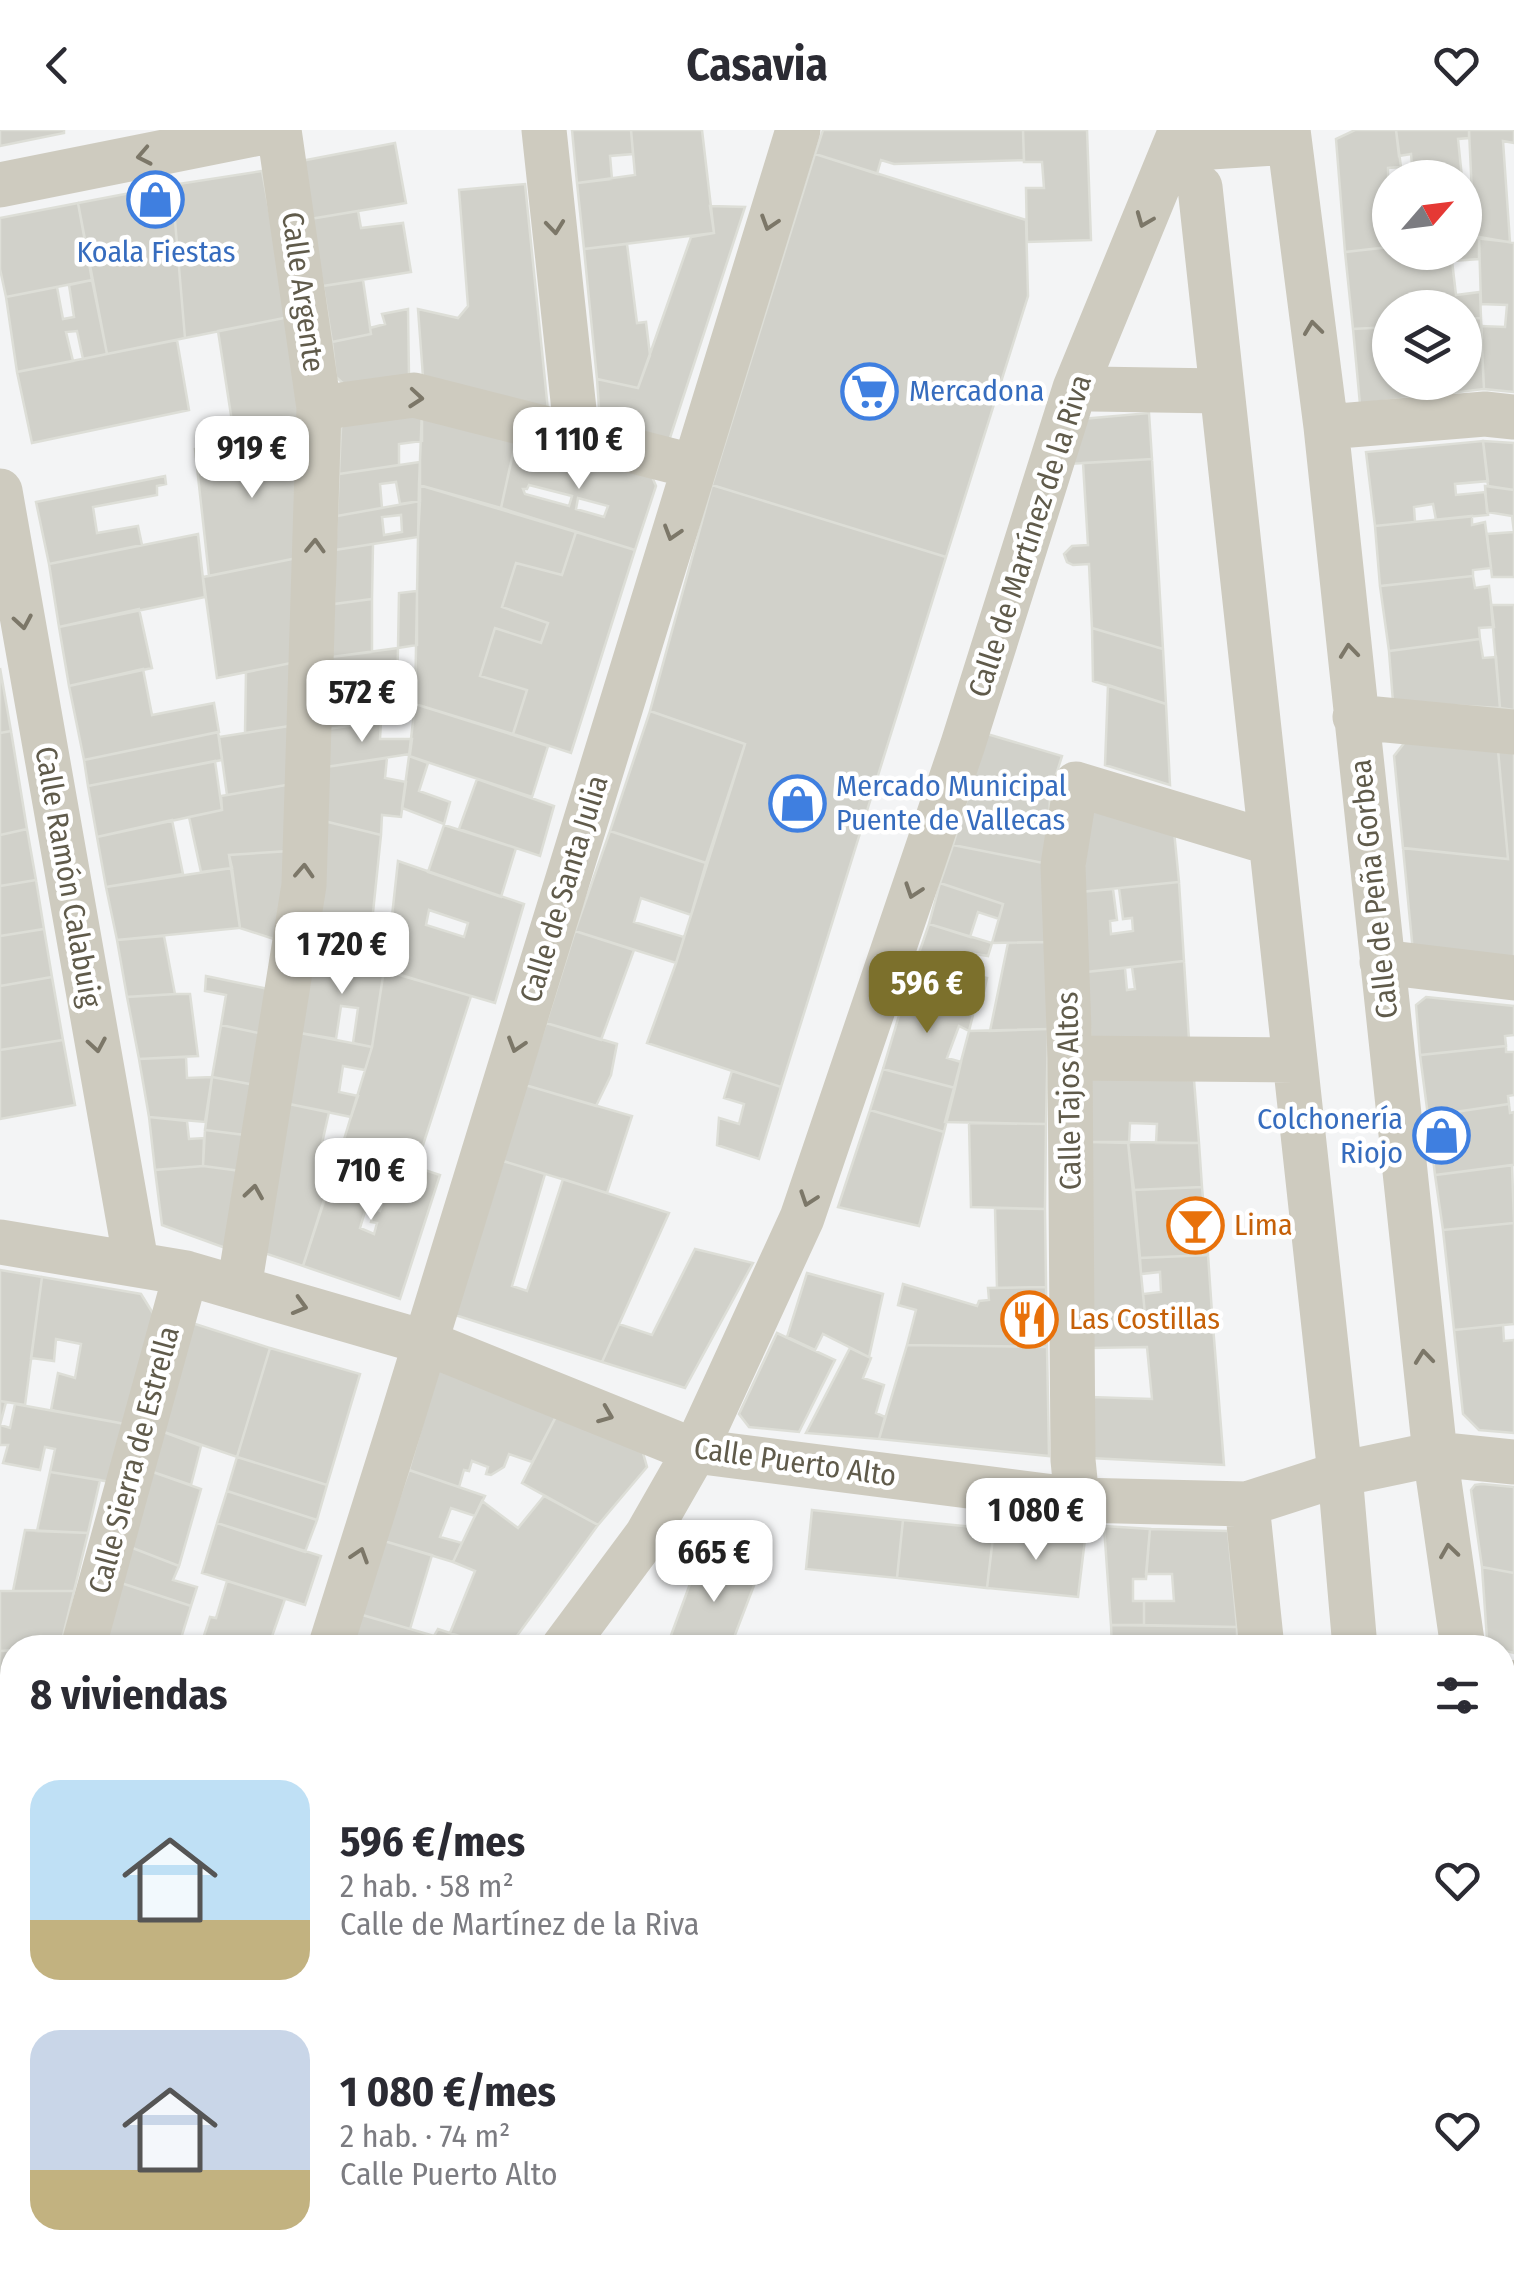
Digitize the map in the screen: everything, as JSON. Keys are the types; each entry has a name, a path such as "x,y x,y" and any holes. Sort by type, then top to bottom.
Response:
{"street":[{"path":"0,186 277,130"},
{"name":"Calle Argente","path":"239,1288 304,885 320,408 277,130"},
{"path":"544,130 577,438"},
{"name":"Calle de Santa Julia","path":"334,1635 798,130"},
{"path":"1289,136 1195,148 1184,158 1221,392 1340,1474 1354,1635"},
{"name":"Calle de Peña Gorbea","path":"1289,136 1326,426 1435,1454 1461,1635"},
{"name":"Calle de Martínez de la Riva","path":"573,1635 647,1535 696,1452 802,1218 963,744 1076,388 1184,158"},
{"path":"1092,389 1221,392"},
{"path":"320,408 414,395 692,466"},
{"path":"1326,426 1484,414 1514,417"},
{"name":"Calle Ramón Calabuig","path":"0,491 136,1262"},
{"path":"1356,717 1514,732"},
{"name":"Calle Tajos Altos","path":"1078,1500 1073,1460 1070,1058 1063,865 1076,784 1271,843"},
{"path":"1382,962 1514,978"},
{"path":"1070,1058 1294,1060"},
{"name":"Calle Puerto Alto","path":"0,1242 136,1262 427,1343 696,1452 1078,1500 1248,1504 1340,1474 1435,1454 1514,1462"},
{"name":"Calle Sierra de Estrella","path":"87,1635 186,1274"},
{"path":"1248,1504 1261,1635"}],"building":[{"path":"0,130 64,130 64,133 0,146"},
{"path":"572,130 631,130 633,154 610,156 612,179 577,183"},
{"path":"631,130 702,130 714,233 584,249 577,183 635,175"},
{"path":"823,130 1023,130 1024,160 894,164 881,160 877,174 815,154"},
{"path":"1023,130 1087,130 1091,240 1027,242 1026,188 1044,188 1042,162 1024,162"},
{"path":"1355,130 1396,130 1400,160 1372,160 1372,249 1345,252 1336,139"},
{"path":"1396,130 1469,130 1469,138 1458,139 1460,160 1412,160 1411,154 1399,156"},
{"path":"1469,130 1514,130 1514,143 1503,141 1510,242 1482,239 1482,160 1470,160"},
{"path":"395,143 406,203 310,219 301,161"},
{"name":"Mercadona","path":"815,154 1026,220 1028,296 946,557 712,485"},
{"path":"262,171 289,317 185,338 172,185"},
{"path":"525,184 548,410 423,377 418,309 458,318 468,306 459,190"},
{"path":"172,185 185,338 107,354 78,203"},
{"path":"78,203 92,280 6,297 0,269 0,218"},
{"path":"710,206 745,207 669,441 600,423 597,379 638,388 691,237 714,233"},
{"path":"358,211 361,228 403,223 411,272 323,286 310,219"},
{"path":"1482,238 1514,243 1514,392 1484,389 1482,326 1505,327 1507,305 1482,304"},
{"path":"627,244 637,323 646,322 650,355 638,388 597,379 584,249"},
{"path":"1372,249 1372,270 1453,270 1455,290 1372,290 1372,328 1353,329 1345,252"},
{"path":"92,280 107,354 83,359 77,331 66,332 73,361 17,372 6,297 57,287 63,319 74,317 69,285"},
{"path":"363,280 371,334 332,342 323,286"},
{"path":"408,309 409,377 346,386 336,377 332,342 371,334 370,328 385,324 382,314"},
{"path":"289,317 304,429 235,441 218,331"},
{"path":"1372,328 1372,400 1393,400 1360,404 1353,329"},
{"path":"177,340 189,410 32,443 17,372"},
{"path":"422,410 517,435 501,508 419,485"},
{"path":"422,410 422,441 399,444 399,465 339,474 341,428 347,420"},
{"path":"1149,413 1152,459 1069,464 1082,419"},
{"path":"304,429 302,557 209,576 195,449"},
{"path":"517,435 650,472 656,486 635,550 501,508","holes":["529,485 572,496 569,506 525,494 523,489","578,498 608,506 604,517 576,509"]},
{"path":"1483,441 1488,481 1455,484 1456,495 1485,492 1488,515 1436,520 1433,504 1414,507 1415,522 1375,526 1366,452"},
{"path":"1483,441 1514,443 1514,490 1488,486"},
{"path":"1152,459 1163,649 1092,628 1089,564 1073,565 1064,554 1072,546 1088,545 1083,463"},
{"path":"420,462 420,501 400,504 396,482 380,484 382,508 337,516 339,474"},
{"path":"165,476 166,484 157,486 157,495 93,507 97,533 138,526 142,545 49,564 36,502"},
{"path":"419,485 576,532 562,575 516,563 502,607 548,623 541,643 495,628 480,676 527,690 513,734 415,704"},
{"name":"Mercado Municipal Puente de Vallecas","path":"712,485 946,557 781,1087 647,1043 745,744 650,711"},
{"path":"1485,486 1514,490 1514,532 1512,516 1487,512"},
{"path":"420,501 418,537 335,550 337,516","holes":["401,515 402,532 384,535 382,517"]},
{"path":"1472,516 1472,525 1485,522 1491,568 1473,570 1473,576 1380,586 1375,526"},
{"path":"576,532 635,550 571,753 513,734 527,690 480,676 495,628 541,643 548,623 502,607 516,563 562,575"},
{"path":"1514,532 1514,577 1492,577 1487,534"},
{"path":"198,534 205,597 59,627 49,564"},
{"path":"373,544 372,599 334,604 335,550"},
{"path":"302,557 296,662 217,678 203,577"},
{"path":"1473,576 1475,588 1489,586 1494,627 1479,628 1480,639 1389,651 1380,586"},
{"path":"417,591 417,645 398,648 399,593"},
{"path":"372,599 372,652 331,657 334,604"},
{"path":"1491,605 1514,605 1514,710 1500,708"},
{"path":"139,609 152,668 69,686 59,627"},
{"path":"1092,628 1163,649 1166,704 1093,681"},
{"path":"1480,639 1483,658 1496,657 1500,708 1393,702 1389,651"},
{"path":"398,648 397,686 329,694 331,657"},
{"path":"296,662 296,725 245,733 246,672"},
{"path":"0,668 11,731 0,733"},
{"path":"143,669 152,715 214,703 219,732 84,760 69,686"},
{"path":"1108,685 1166,704 1170,785 1105,765"},
{"path":"394,686 392,719 328,729 329,694"},
{"path":"415,704 548,746 532,797 409,756"},
{"path":"650,711 745,744 706,863 610,831"},
{"path":"381,721 380,739 412,739 410,754 326,767 328,729"},
{"path":"296,725 292,784 227,795 219,737"},
{"path":"11,731 27,829 0,835 0,733"},
{"path":"218,732 222,760 88,786 84,760"},
{"path":"987,734 1062,756 1050,794 1048,864 953,845"},
{"path":"1405,742 1498,750 1508,859 1403,848 1394,756"},
{"path":"1498,750 1514,752 1514,962 1413,952 1403,848 1508,859"},
{"path":"409,756 428,763 419,791 450,802 444,824 402,808"},
{"path":"387,758 385,778 406,782 401,817 382,815 381,835 324,821 326,767"},
{"path":"215,761 222,810 97,837 88,786"},
{"path":"477,779 554,806 540,856 459,829"},
{"path":"292,784 289,851 229,855 232,868 201,872 189,817 222,810 221,796"},
{"path":"1093,807 1174,831 1179,882 1080,892"},
{"path":"172,820 183,874 106,887 97,837"},
{"path":"324,821 381,835 371,932 320,919"},
{"path":"444,825 516,848 501,897 428,872"},
{"path":"27,829 36,880 0,886 0,835"},
{"path":"610,831 706,863 691,915 641,898 634,922 684,937 676,963 575,931"},
{"path":"953,845 1048,864 1047,942 992,943 1003,904 940,883"},
{"path":"289,851 280,941 240,928 229,855"},
{"path":"398,861 524,904 495,1003 386,971","holes":["429,910 468,923 464,937 426,925"]},
{"path":"232,868 240,928 117,940 106,887"},
{"path":"36,880 44,929 0,936 0,886"},
{"path":"1179,882 1184,961 1086,972 1080,892 1113,889 1117,920 1110,921 1111,934 1133,931 1132,918 1123,919 1119,888"},
{"path":"940,883 1003,904 999,919 978,912 970,937 929,924"},
{"path":"929,924 992,943 988,956 975,954 969,974 987,978 982,1001 909,982"},
{"path":"44,929 52,977 0,986 0,936"},
{"path":"575,931 634,950 601,1040 546,1023"},
{"path":"164,936 175,994 127,997 117,940"},
{"path":"1047,942 1048,1029 990,1031 1008,943"},
{"path":"315,951 384,970 372,1047 353,1043 358,1008 341,1006 336,1039 300,1033"},
{"path":"1184,961 1189,1040 1091,1042 1086,972 1125,968 1127,990 1135,989 1132,967"},
{"path":"384,970 471,996 416,1167 343,1143 372,1047"},
{"path":"206,976 273,990 263,1034 221,1025 226,995 205,991"},
{"path":"52,977 63,1040 0,1050 0,986"},
{"path":"909,982 963,997 960,1008 973,1015 969,1031 959,1026 947,1058 961,1062 955,1088 883,1069"},
{"path":"190,994 198,1056 139,1059 127,997"},
{"path":"1426,997 1514,1006 1514,1035 1505,1036 1506,1046 1420,1055 1416,1005"},
{"path":"546,1023 617,1044 611,1075 596,1106 525,1085"},
{"path":"221,1025 263,1034 255,1085 212,1077"},
{"path":"1048,1029 1046,1124 945,1122 969,1031"},
{"path":"300,1033 372,1047 365,1070 343,1066 339,1092 358,1096 351,1117 289,1104"},
{"path":"63,1040 75,1105 0,1119 0,1050"},
{"path":"1506,1046 1506,1052 1514,1052 1514,1095 1508,1096 1509,1104 1428,1116 1420,1055"},
{"path":"186,1057 187,1078 212,1077 205,1122 149,1117 139,1059"},
{"path":"883,1069 955,1088 944,1132 870,1110"},
{"path":"732,1071 781,1087 759,1159 717,1145 719,1118 739,1124 744,1104 724,1098"},
{"path":"212,1077 255,1085 245,1135 205,1130"},
{"path":"1090,1078 1194,1080 1199,1143 1156,1143 1157,1124 1130,1123 1129,1143 1090,1142"},
{"path":"525,1085 632,1116 607,1193 503,1161"},
{"path":"289,1104 329,1112 321,1148 337,1159 303,1266 264,1253"},
{"path":"1509,1104 1510,1113 1514,1112 1514,1165 1435,1175 1428,1116"},
{"path":"870,1110 944,1132 919,1226 838,1207"},
{"path":"149,1117 187,1121 189,1139 204,1138 203,1166 155,1170"},
{"path":"969,1123 1046,1124 1045,1209 971,1207"},
{"path":"205,1130 245,1135 241,1171 203,1166"},
{"path":"1090,1142 1128,1142 1145,1314 1091,1315"},
{"path":"1128,1142 1199,1143 1202,1187 1134,1190"},
{"path":"343,1143 382,1156 360,1228 374,1234 377,1223 371,1222 374,1209 380,1211 391,1173 385,1171 389,1158 440,1175 400,1299 303,1266"},
{"path":"503,1161 545,1174 512,1286 527,1291 563,1179 669,1213 602,1362 455,1315"},
{"path":"1512,1165 1514,1223 1443,1230 1435,1175"},
{"path":"203,1166 241,1171 231,1250 162,1225 155,1170"},
{"path":"1202,1187 1208,1255 1140,1258 1134,1190"},
{"path":"995,1208 1045,1209 1046,1287 997,1288"},
{"path":"1514,1223 1514,1324 1454,1330 1443,1230"},
{"path":"695,1249 753,1263 685,1388 602,1362 619,1324 652,1335"},
{"path":"1208,1255 1212,1313 1145,1314 1143,1294 1161,1292 1160,1272 1141,1274 1140,1258"},
{"path":"0,1270 42,1277 25,1405 0,1401"},
{"path":"807,1273 883,1294 869,1357 823,1334 815,1350 787,1337"},
{"path":"42,1277 141,1294 154,1315 125,1424 51,1410 58,1373 75,1378 81,1344 56,1339 54,1361 31,1358"},
{"path":"903,1284 977,1306 979,1301 989,1300 988,1288 1046,1287 1047,1347 907,1345 916,1310 898,1305"},
{"path":"1212,1313 1224,1465 1091,1458 1091,1397 1152,1399 1147,1347 1091,1348 1091,1315"},
{"path":"192,1323 270,1348 237,1457 161,1431"},
{"path":"1503,1325 1504,1341 1514,1340 1514,1433 1479,1430 1463,1414 1454,1330"},
{"path":"777,1333 835,1360 799,1432 749,1427 739,1414"},
{"path":"907,1345 1047,1347 1049,1456 879,1439"},
{"path":"270,1348 360,1374 327,1485 237,1457"},
{"path":"850,1348 871,1358 863,1378 884,1385 876,1413 885,1417 879,1439 806,1433"},
{"path":"440,1362 562,1405 532,1462 509,1454 504,1467 491,1475 486,1474 488,1467 472,1461 469,1471 464,1470 459,1487 409,1470"},
{"path":"0,1401 6,1402 0,1425"},
{"path":"15,1404 125,1424 111,1482 50,1472 55,1449 45,1447 40,1470 3,1463 8,1445 0,1445 0,1425 10,1428"},
{"path":"562,1405 639,1439 647,1467 598,1525 522,1483"},
{"path":"161,1431 201,1446 191,1485 150,1471"},
{"path":"237,1457 327,1485 317,1520 227,1491"},
{"path":"409,1470 485,1496 475,1516 451,1508 440,1537 462,1543 453,1562 384,1541"},
{"path":"150,1471 201,1489 179,1566 130,1547"},
{"path":"50,1472 100,1480 88,1533 37,1531"},
{"path":"1482,1484 1514,1487 1514,1573 1482,1567 1471,1490"},
{"path":"227,1491 317,1520 305,1552 217,1523"},
{"path":"544,1496 598,1525 518,1635 450,1633 475,1571 453,1562 482,1501 518,1528"},
{"path":"812,1510 903,1520 897,1578 806,1569"},
{"path":"903,1520 994,1529 987,1588 897,1578"},
{"path":"217,1523 321,1556 305,1605 202,1573"},
{"path":"1104,1526 1150,1529 1146,1579 1133,1579 1133,1601 1144,1601 1144,1625 1111,1625"},
{"path":"994,1529 1085,1539 1078,1597 987,1588"},
{"path":"1150,1529 1228,1531 1237,1627 1144,1625 1144,1601 1174,1601 1172,1574 1146,1574"},
{"path":"25,1530 88,1533 74,1591 13,1591"},
{"path":"384,1541 432,1555 410,1629 359,1614"},
{"path":"130,1547 179,1566 173,1580 197,1587 191,1606 121,1583"},
{"path":"701,1554 758,1575 735,1635 671,1635"},
{"path":"1482,1567 1514,1573 1514,1635 1487,1635"},
{"path":"227,1581 285,1599 273,1635 204,1635 210,1617 216,1618"},
{"path":"121,1583 191,1606 182,1635 103,1635"},
{"path":"0,1591 74,1591 63,1635 0,1635"},
{"path":"359,1614 431,1635 353,1635"},
{"path":"1111,1625 1237,1627 1237,1635 1111,1635"},
{"path":"438,1629 456,1635 435,1635"}],"place":[{"name":"Koala Fiestas","path":"156,199"},
{"name":"Mercadona","path":"870,391"},
{"name":"Mercado Municipal Puente de Vallecas","path":"797,803"},
{"name":"Colchonería Riojo","path":"1442,1136"},
{"name":"Lima","path":"1195,1225"},
{"name":"Las Costillas","path":"1030,1319"}]}
